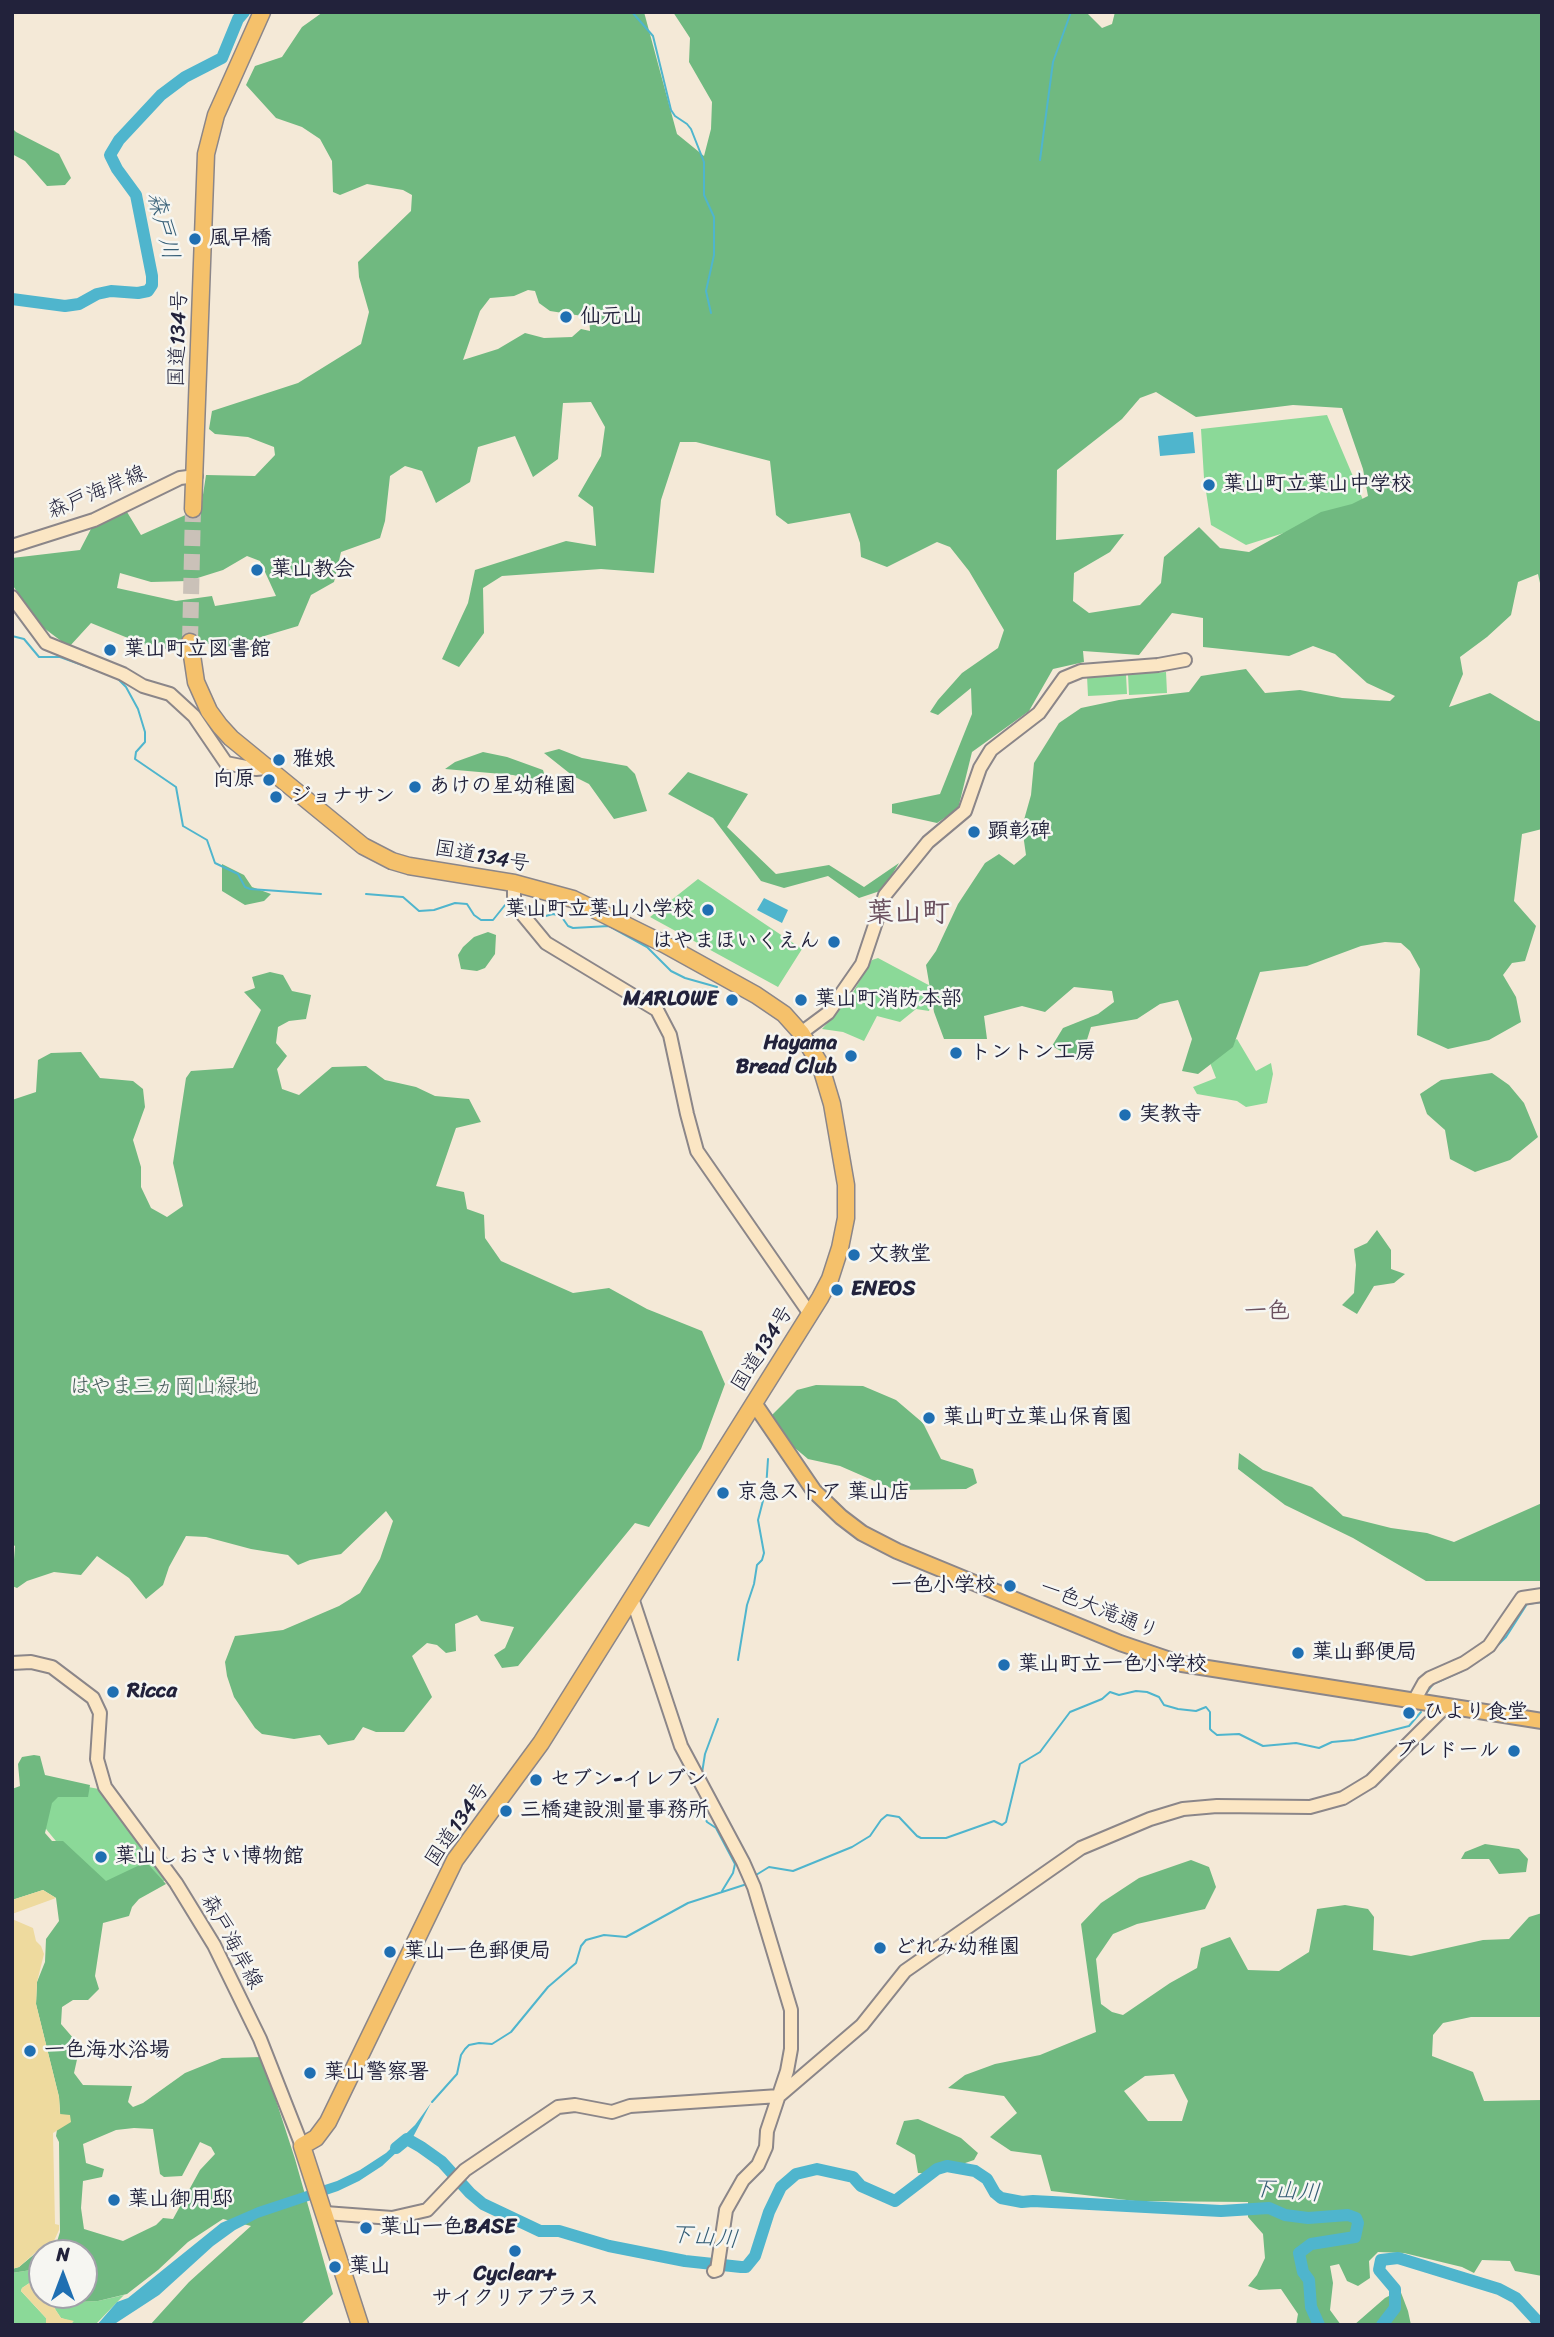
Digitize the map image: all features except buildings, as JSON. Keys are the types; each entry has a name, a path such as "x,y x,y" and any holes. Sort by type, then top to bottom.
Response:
{"highway":[{"name":"国道134号","path":"193,509 206,154 216,115 262,12"},
{"name":"国道134号","path":"190,642 196,682 209,711 231,738 350,837 383,857 409,866 514,883 573,899 617,919 770,1003 801,1033 820,1064 826,1081 846,1185 846,1218 830,1279 541,1743 455,1860 328,2122 316,2138 302,2146"},
{"path":"302,2146 360,2325"}],"main road":[{"name":"一色大滝通り","path":"754,1403 814,1491 862,1533 887,1546 1163,1658 1542,1721"}],"street":[{"name":"森戸海岸線","path":"12,546 94,520 180,478 196,476"},
{"path":"12,597 46,643 123,674 143,686 170,694 194,716 226,763 256,769 266,768"},
{"path":"801,1033 828,1013 862,964 885,895 928,842 960,817 969,804 980,768 991,750 1039,713 1064,678 1081,671 1158,665 1185,660"},
{"path":"514,883 514,900 518,909 545,943 657,1010 670,1035 697,1151 810,1314"},
{"path":"1414,1701 1430,1678 1464,1663 1489,1646 1522,1598 1542,1595"},
{"path":"632,1598 681,1746 751,1881 791,2010 791,2049 763,2158 736,2189 726,2210 717,2266"},
{"name":"森戸海岸線","path":"12,1663 32,1662 52,1667 93,1698 100,1713 97,1759 105,1787 176,1883 214,1945 260,2039 302,2146"},
{"path":"324,2210 380,2218 419,2213 433,2206 457,2178 551,2110 566,2105 612,2112 630,2106 779,2096 862,2025 905,1971 1081,1848 1150,1819 1183,1809 1217,1806 1310,1807 1343,1798 1371,1782 1446,1706"}],"green space":[{"path":"323,12 644,12 677,134 704,156 711,129 712,102 689,62 690,38 673,12 1086,12 1102,28 1112,24 1115,12 1542,12 1542,592 1538,574 1518,582 1511,615 1460,657 1463,674 1449,707 1490,693 1542,722 1542,829 1522,834 1514,901 1536,926 1525,961 1512,963 1503,975 1516,997 1521,1022 1489,1040 1448,1049 1417,1035 1420,969 1410,951 1401,943 1385,942 1361,946 1307,966 1260,972 1233,1047 1198,1074 1182,1071 1192,1039 1178,1000 1160,1004 1137,1019 1091,1027 1080,1062 1052,1046 1063,1028 1098,1014 1114,1002 1112,991 1074,987 1045,1012 1022,1006 984,1016 987,1039 944,1039 934,1012 926,965 936,951 958,904 985,863 999,854 1014,865 1026,855 1022,827 1031,795 1034,763 1059,723 1081,708 1119,700 1189,692 1201,676 1246,669 1265,693 1300,690 1342,698 1390,701 1395,696 1367,683 1335,654 1313,646 1289,656 1203,647 1203,618 1172,613 1139,655 1083,651 1084,662 1053,669 1029,711 972,752 958,809 937,823 892,813 892,804 940,794 972,714 971,688 938,715 930,712 962,673 998,648 1004,630 969,571 950,547 937,542 887,567 861,557 860,543 850,513 788,524 776,515 770,461 696,442 680,442 661,500 654,573 601,569 502,576 483,588 484,633 459,667 442,659 468,603 475,570 566,541 596,546 593,507 578,496 601,456 605,427 591,402 563,403 558,459 533,477 515,436 478,447 470,482 436,503 422,471 405,466 390,476 385,521 380,538 341,552 334,582 311,595 298,626 224,648 197,641 177,650 150,647 91,623 69,647 36,622 12,584 12,558 80,550 92,527 127,512 141,535 201,508 206,475 255,476 275,455 274,447 248,437 215,434 209,429 212,411 298,383 361,344 369,312 359,277 358,262 411,211 412,195 403,190 367,184 340,195 333,192 332,161 320,139 302,127 276,118 246,85 255,66 282,57 302,27","holes":["528,290 535,291 539,303 550,311 589,317 590,331 581,329 572,337 544,338 525,333 498,349 463,360 480,311 490,298 514,296","1156,392 1196,417 1293,405 1342,408 1363,469 1368,496 1352,504 1321,512 1249,552 1220,548 1199,527 1164,557 1161,583 1140,605 1089,613 1073,601 1074,573 1110,552 1124,534 1056,540 1057,470 1122,419 1140,398","247,556 260,561 276,596 215,606 212,596 176,601 117,588 120,573 151,582 188,581 223,570"]},
{"path":"12,128 59,154 71,178 65,185 47,186 25,161 12,154"},
{"path":"1327,415 1366,507 1246,545 1211,525 1201,429"},
{"path":"1166,672 1167,693 1129,695 1128,674"},
{"path":"1126,674 1127,694 1088,696 1087,676"},
{"path":"559,749 582,758 627,766 635,774 647,811 614,819 589,784 573,776 544,753"},
{"path":"483,752 507,757 543,770 547,783 513,775 445,769 455,762"},
{"path":"688,772 748,794 727,827 776,874 829,865 864,887 899,863 883,890 859,898 828,876 784,888 761,881 713,818 668,794"},
{"path":"222,864 244,875 252,887 271,894 264,901 245,905 222,891"},
{"path":"698,879 802,949 778,987 650,917"},
{"path":"488,932 496,935 495,954 485,968 477,971 461,969 458,955 463,947 474,937"},
{"path":"878,958 936,989 929,1011 916,1009 900,1022 877,1016 864,1041 843,1032 822,1029 849,999 872,960"},
{"name":"はやま三ヵ岡山緑地","path":"270,972 283,975 292,991 311,995 306,1019 289,1021 278,1027 276,1043 287,1056 277,1069 282,1089 299,1095 332,1067 366,1066 385,1080 416,1087 435,1096 469,1099 481,1122 456,1128 436,1186 464,1192 467,1209 484,1215 485,1238 501,1261 573,1293 609,1288 647,1309 702,1331 725,1384 701,1449 649,1527 635,1523 518,1666 502,1668 494,1655 505,1648 514,1627 481,1621 477,1615 455,1624 456,1651 446,1653 437,1645 427,1643 412,1656 432,1697 404,1732 376,1732 363,1727 354,1740 328,1745 320,1735 294,1739 262,1734 234,1697 225,1662 235,1636 283,1630 339,1606 360,1593 380,1559 393,1521 386,1511 341,1554 298,1565 288,1555 206,1537 186,1536 169,1567 163,1585 146,1599 129,1578 97,1556 81,1575 54,1572 27,1581 17,1588 12,1586 15,1546 12,1544 12,1100 36,1092 38,1060 51,1053 81,1052 100,1078 133,1081 143,1089 145,1107 133,1140 141,1167 141,1187 151,1208 167,1217 183,1206 173,1163 186,1078 191,1071 233,1068 261,1010 244,992 255,988 252,977"},
{"path":"1237,1039 1256,1071 1271,1063 1273,1074 1267,1103 1246,1107 1237,1101 1197,1094 1193,1087 1216,1078 1207,1055"},
{"path":"1492,1073 1509,1085 1524,1103 1538,1137 1510,1160 1475,1172 1450,1159 1445,1130 1427,1114 1420,1094 1441,1080"},
{"path":"1377,1230 1391,1250 1391,1269 1405,1274 1394,1283 1374,1286 1357,1314 1342,1305 1354,1293 1354,1249 1367,1243"},
{"path":"816,1385 863,1386 896,1400 923,1423 941,1459 973,1469 977,1483 966,1489 895,1490 840,1466 808,1459 783,1438 772,1415 797,1390"},
{"path":"1239,1453 1263,1470 1312,1487 1343,1516 1391,1528 1427,1533 1454,1542 1542,1503 1542,1581 1426,1581 1353,1538 1285,1505 1238,1469"},
{"path":"40,1756 45,1775 90,1785 88,1797 58,1797 52,1803 45,1833 52,1841 63,1841 106,1881 146,1862 166,1884 139,1899 129,1916 103,1923 95,1976 99,1989 88,2000 73,2000 62,2007 61,2024 80,2046 74,2073 83,2085 132,2086 128,2102 133,2107 143,2103 185,2073 222,2058 262,2057 295,2159 333,2294 300,2325 150,2325 189,2282 251,2226 223,2219 188,2242 127,2294 98,2301 98,2239 58,2239 60,2232 59,2142 56,2136 61,2126 59,2097 36,2004 37,1982 45,1962 46,1939 59,1921 56,1898 43,1890 12,1900 12,1789 20,1786 18,1764 22,1757","holes":["153,2129 160,2174 164,2177 182,2176 200,2142 211,2147 215,2154 200,2170 173,2219 163,2218 156,2225 123,2241 84,2229 81,2208 83,2181 102,2177 104,2169 86,2163 83,2144 116,2130"]},
{"path":"50,1780 99,1789 168,1879 117,1903 74,1863 23,1801"},
{"path":"1485,1844 1519,1849 1528,1859 1526,1872 1499,1874 1489,1859 1461,1859 1465,1852"},
{"path":"1191,1860 1209,1867 1216,1887 1205,1909 1137,1924 1113,1934 1096,1959 1101,2004 1112,2012 1123,2015 1197,1968 1201,1948 1230,1937 1248,1970 1279,1971 1309,1952 1317,1909 1345,1905 1368,1909 1374,1917 1373,1950 1411,1956 1483,1940 1509,1939 1529,1917 1542,1913 1542,2017 1471,2017 1443,2023 1433,2035 1432,2056 1473,2072 1484,2101 1542,2100 1542,2276 1515,2271 1510,2261 1482,2260 1474,2273 1462,2267 1404,2253 1378,2252 1369,2261 1370,2278 1358,2286 1347,2281 1339,2264 1330,2266 1333,2283 1330,2310 1341,2325 1296,2325 1298,2314 1281,2289 1259,2290 1248,2286 1265,2258 1263,2234 1248,2217 1248,2202 1135,2201 1051,2191 1041,2155 1011,2151 990,2137 1017,2113 1004,2096 948,2088 965,2075 995,2064 1040,2055 1096,2032 1081,1924 1101,1903 1139,1878","holes":["1174,2074 1188,2101 1182,2121 1148,2121 1124,2091 1145,2076"]},
{"path":"918,2119 961,2138 978,2153 974,2160 936,2173 918,2173 915,2155 896,2144 904,2121"},
{"path":"28,2260 28,2270 12,2273 12,2269"},
{"path":"28,2270 28,2284 21,2291 28,2299 28,2309 38,2309 46,2318 46,2325 18,2325 12,2322 12,2273"},
{"path":"1400,2290 1411,2325 1354,2325 1385,2298"},
{"path":"124,2295 95,2325 69,2325 73,2322 61,2318 55,2309 98,2309 98,2301"}],"sand":[{"path":"43,1890 56,1898 12,1914 12,1900"},
{"name":"一色海水浴場","path":"12,1919 33,1928 36,1941 44,1954 37,1982 36,2004 59,2097 60,2114 70,2115 71,2122 53,2133 55,2224 59,2225 59,2230 55,2239 28,2239 28,2259 12,2269"},
{"path":"28,2284 28,2299 21,2291"},
{"path":"38,2309 55,2309 61,2318 74,2321 69,2325 46,2325 46,2318"}],"water":[{"path":"1193,432 1195,453 1160,456 1158,436"},
{"path":"764,898 788,910 782,923 757,910"},
{"path":"431,2103 413,2137 382,2166 338,2191 258,2218 235,2230 213,2246 159,2295 113,2325 97,2325 117,2302 128,2298 221,2223 258,2207 337,2181 386,2153 415,2125"}],"waterway":[{"name":"森戸川","path":"12,299 65,306 79,304 97,294 111,291 148,291 152,285 152,276 136,195 110,155 119,140 161,95 185,77 222,58 238,19 244,12"},
{"path":"632,12 653,36 671,110 691,129 704,162 704,195 714,217 714,255 706,291 711,313"},
{"path":"1040,160 1053,62 1071,12"},
{"path":"12,636 24,639 39,657 60,657 99,671"},
{"path":"117,678 126,687 138,709 145,732 145,742 136,752 135,759 176,787 183,826 207,840 215,863 238,874 245,887 250,889 321,894"},
{"path":"366,894 403,897 419,911 434,910 455,903 467,904 481,920 493,920 505,905 510,904"},
{"path":"524,906 542,917 553,914 561,916 568,926 573,928 609,926 647,947 671,971 717,987"},
{"path":"738,1660 747,1605 757,1565 764,1553 758,1520 766,1489 768,1459"},
{"path":"1425,1695 1433,1684 1488,1655 1506,1637 1527,1604 1542,1602"},
{"path":"756,1875 769,1867 793,1871 852,1847 870,1836 887,1815 899,1817 921,1838 946,1838 994,1821 1002,1825 1006,1822 1020,1764 1040,1752 1070,1712 1102,1699 1110,1692 1119,1695 1136,1691 1147,1692 1159,1697 1164,1705 1178,1709 1196,1711 1206,1707 1210,1712 1210,1729 1217,1735 1239,1734 1263,1746 1296,1743 1319,1748 1332,1742 1354,1740 1409,1726 1421,1712"},
{"path":"702,1773 705,1754 718,1719"},
{"path":"702,1798 702,1812 707,1822 716,1828 735,1864 733,1873 722,1891"},
{"path":"432,2102 457,2074 465,2049 469,2045 479,2043 492,2044 511,2032 548,1987 576,1963 581,1946 586,1940 604,1935 626,1937 688,1903 747,1884"},
{"name":"下山川","path":"396,2148 407,2139 421,2147 442,2162 483,2204 540,2231 559,2231 609,2246 685,2261 741,2267 746,2267 755,2256 769,2212 781,2187 796,2174 817,2169 853,2177 861,2186 895,2201 937,2169 947,2166 975,2171 987,2179 1001,2198 1022,2202 1221,2211 1269,2208 1285,2215 1308,2218 1348,2215 1356,2218 1358,2223 1355,2237 1311,2244 1299,2253 1303,2272 1309,2280 1311,2307 1319,2325"},
{"name":"下山川","path":"1382,2325 1395,2308 1395,2289 1379,2270 1381,2260 1398,2258 1499,2289 1516,2298 1541,2325"}],"tunnel":[{"path":"190,642 193,509"}],"place":[{"name":"風早橋","path":"195,239"},
{"name":"仙元山","path":"566,317"},
{"name":"葉山町立葉山中学校","path":"1209,485"},
{"name":"葉山教会","path":"257,570"},
{"name":"葉山町立図書館","path":"110,650"},
{"name":"雅娘","path":"279,760"},
{"name":"向原","path":"269,780"},
{"name":"あけの星幼稚園","path":"415,787"},
{"name":"ジョナサン","path":"276,797"},
{"name":"顕彰碑","path":"974,832"},
{"name":"葉山町立葉山小学校","path":"708,910"},
{"name":"はやまほいくえん","path":"834,942"},
{"name":"MARLOWE","path":"732,1000"},
{"name":"葉山町消防本部","path":"801,1000"},
{"name":"トントン工房","path":"956,1053"},
{"name":"Hayama Bread Club","path":"851,1056"},
{"name":"実教寺","path":"1125,1115"},
{"name":"文教堂","path":"854,1255"},
{"name":"ENEOS","path":"837,1290"},
{"name":"葉山町立葉山保育園","path":"929,1418"},
{"name":"京急ストア 葉山店","path":"723,1493"},
{"name":"一色小学校","path":"1010,1586"},
{"name":"葉山郵便局","path":"1298,1653"},
{"name":"葉山町立一色小学校","path":"1004,1665"},
{"name":"Ricca","path":"113,1692"},
{"name":"ひより食堂","path":"1409,1713"},
{"name":"ブレドール","path":"1514,1751"},
{"name":"セブン-イレブン","path":"536,1780"},
{"name":"三橋建設測量事務所","path":"506,1811"},
{"name":"葉山しおさい博物館","path":"101,1857"},
{"name":"どれみ幼稚園","path":"880,1948"},
{"name":"葉山一色郵便局","path":"390,1952"},
{"name":"一色海水浴場","path":"30,2051"},
{"name":"葉山警察署","path":"310,2073"},
{"name":"葉山御用邸","path":"114,2200"},
{"name":"葉山一色BASE","path":"366,2228"},
{"name":"Cyclear+ サイクリアプラス","path":"515,2251"},
{"name":"葉山","path":"335,2267"}],"district":[{"name":"葉山町","path":"908,914"},
{"name":"一色","path":"1267,1312"}]}
